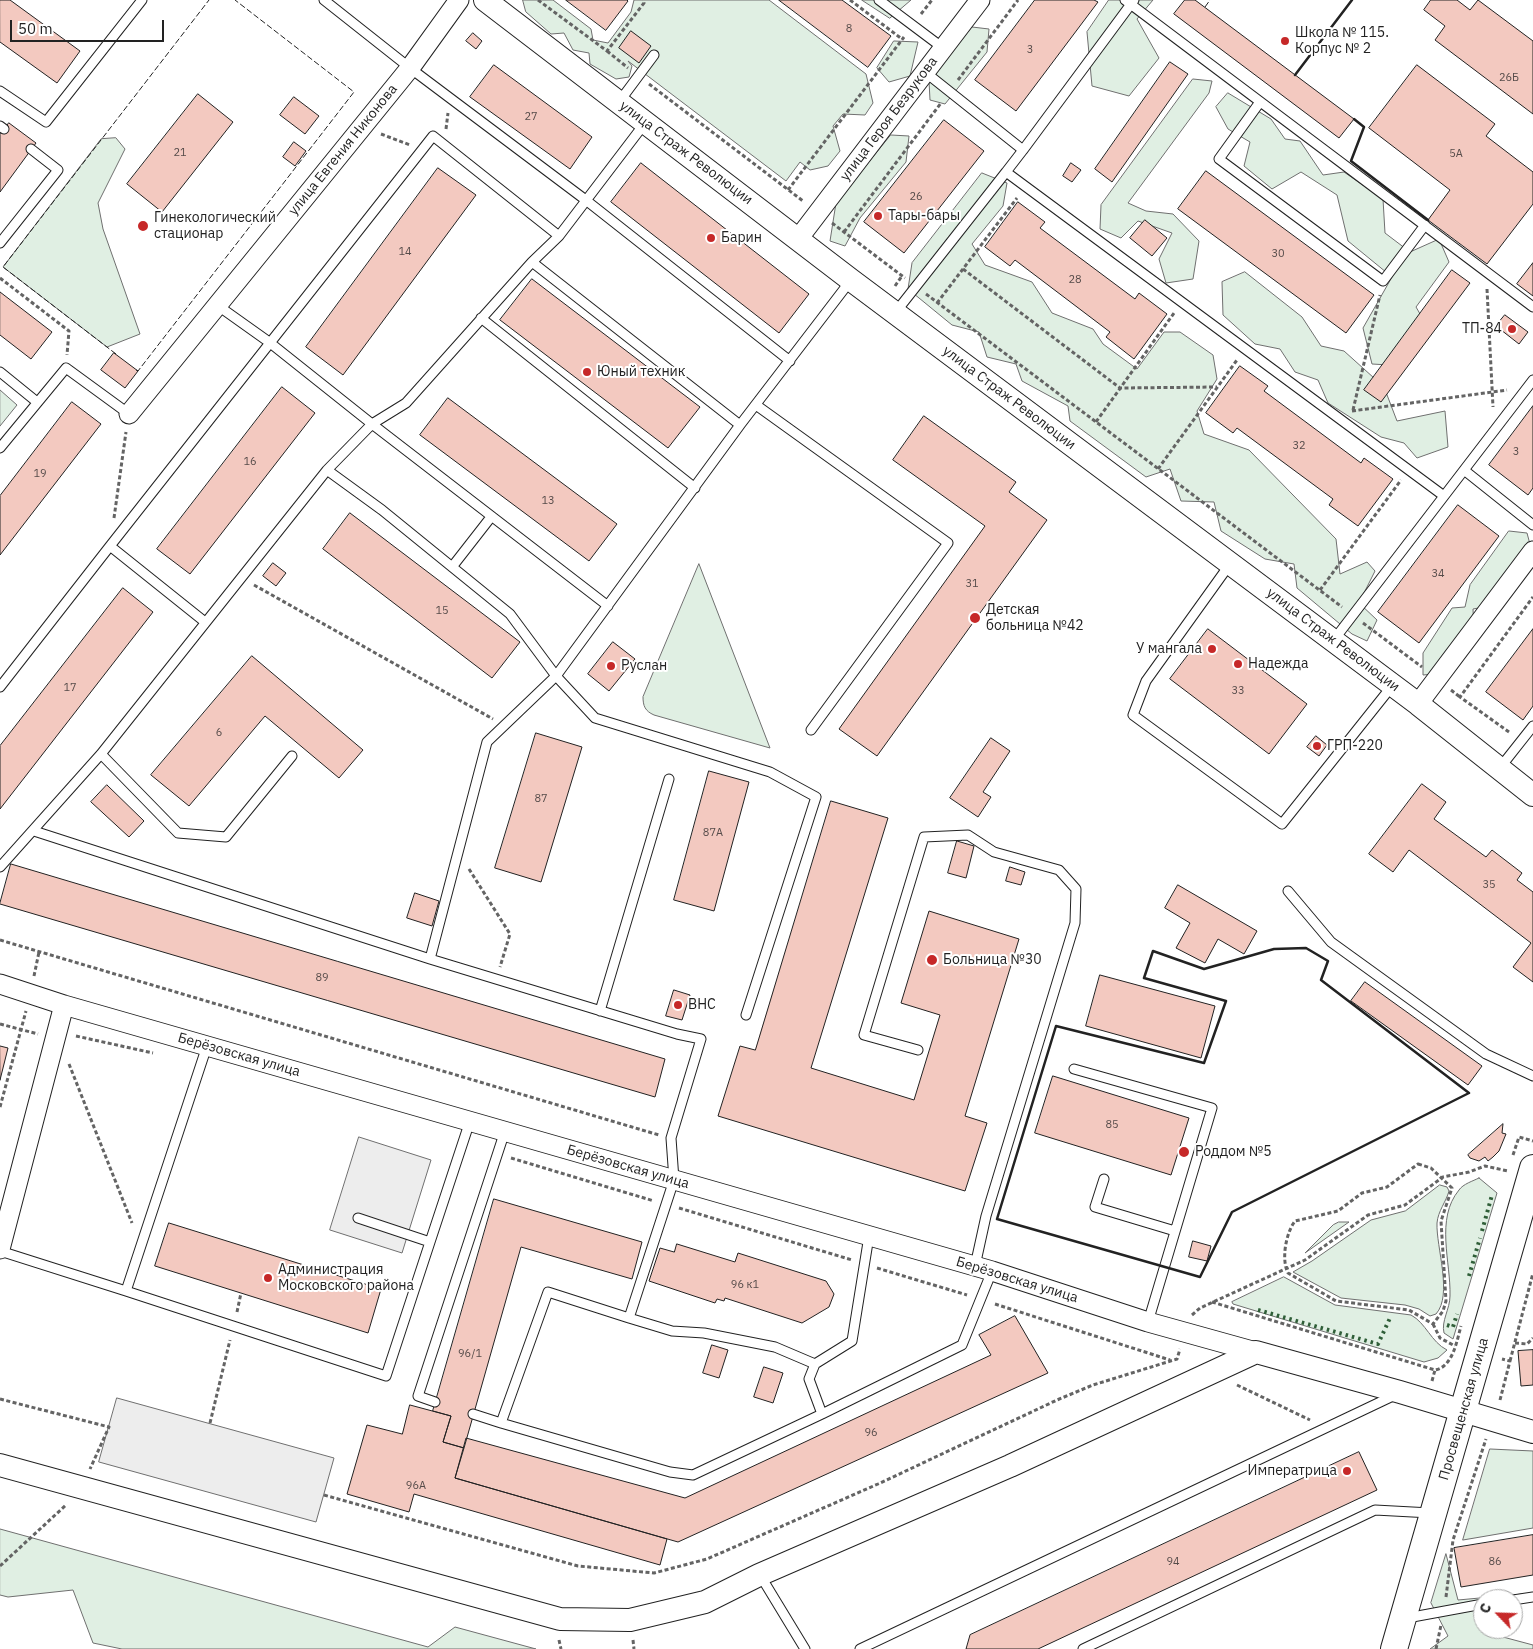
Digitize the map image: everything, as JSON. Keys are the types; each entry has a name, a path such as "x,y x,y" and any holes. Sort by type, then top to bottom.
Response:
{"main road":[{"name":"Просвещенская улица","path":"1394,1649 1480,1353 1521,1170"}],"street":[{"name":"улица Евгения Никонова","path":"129,414 410,68 459,0"},
{"name":"улица Страж Революции","path":"485,0 895,313 1418,704 1533,795"},
{"name":"улица Героя Безрукова","path":"798,238 980,0"},
{"path":"1418,704 1533,551"},
{"name":"Берёзовская улица","path":"0,984 64,1005 983,1268 1148,1322 1188,1325 1256,1352"},
{"path":"0,1250 4,1218 57,1039 64,1005"},
{"path":"0,1465 560,1619 630,1620 706,1602 759,1575 1010,1466 1256,1352 1463,1410 1533,1432"}],"lane":[{"path":"0,91 46,122 142,0"},
{"path":"324,0 410,68 587,201 790,361"},
{"path":"879,0 943,48"},
{"path":"895,313 1023,150 1130,2 1260,102 1533,306"},
{"path":"619,103 654,55"},
{"path":"925,72 1023,150"},
{"path":"1260,102 1220,159 1383,281 1424,225"},
{"path":"0,867 102,754 240,577 327,470 372,424 406,403 532,262 559,236 645,122"},
{"path":"0,686 433,136 559,236"},
{"path":"0,243 58,170 31,149"},
{"path":"1006,172 1444,496"},
{"path":"532,262 740,425"},
{"path":"430,959 487,742 556,676 740,425 852,280"},
{"path":"217,304 269,342 608,606"},
{"path":"481,318 695,488"},
{"path":"0,448 66,368 129,414"},
{"path":"0,372 37,402"},
{"path":"1333,641 1530,384"},
{"path":"756,405 948,543 811,730"},
{"path":"327,470 382,510 510,614 556,676 595,718 770,772 816,796 746,1016"},
{"path":"1464,470 1533,525"},
{"path":"452,567 491,516"},
{"path":"110,546 205,622"},
{"path":"1230,564 1146,681 1133,715 1282,824 1393,686"},
{"path":"1499,770 1533,726"},
{"path":"102,754 178,833 226,837 292,756"},
{"path":"600,1011 669,779"},
{"path":"34,831 430,959 677,1034 701,1039 670,1138 674,1180 629,1318"},
{"path":"473,1414 670,1472 693,1475 962,1345 981,1300 986,1216 1075,922 1076,889 1059,870 994,852 968,835 924,837 864,1035 918,1050"},
{"path":"1288,890 1331,942 1486,1054 1533,1076"},
{"path":"126,1291 207,1046"},
{"path":"1074,1069 1212,1108 1148,1322"},
{"path":"0,1250 386,1376 470,1121"},
{"path":"435,1402 418,1396 505,1132"},
{"path":"1104,1179 1095,1207 1175,1231"},
{"path":"358,1218 430,1242"},
{"path":"822,1414 809,1379 815,1364 852,1341 869,1236"},
{"path":"501,1423 548,1292 672,1331 704,1333 774,1346 815,1364"},
{"path":"860,1649 1326,1427 1377,1405 1400,1392"},
{"path":"1083,1649 1374,1510 1434,1513"},
{"path":"759,1575 805,1649"},
{"path":"1403,1619 1473,1606"}],"path":[{"path":"538,0 937,303 1521,741"},
{"path":"607,51 644,3 643,0"},
{"path":"850,0 902,39"},
{"path":"788,190 932,0"},
{"path":"844,232 1018,0"},
{"path":"444,145 450,98"},
{"path":"361,127 422,149"},
{"path":"937,303 1026,187"},
{"path":"963,269 1120,388 1217,387"},
{"path":"1486,271 1495,431"},
{"path":"0,278 69,331 66,368"},
{"path":"1359,433 1353,411 1383,281"},
{"path":"1096,422 1182,302"},
{"path":"1158,469 1245,348"},
{"path":"1333,414 1492,392 1530,384"},
{"path":"110,546 129,414"},
{"path":"1320,590 1409,470"},
{"path":"240,577 504,725"},
{"path":"1460,697 1533,597"},
{"path":"458,851 510,934 496,979"},
{"path":"0,940 670,1138"},
{"path":"0,1107 21,1030 39,952"},
{"path":"0,1024 57,1039 77,1036 162,1055"},
{"path":"57,1039 141,1245"},
{"path":"1519,1137 1533,1141"},
{"path":"498,1154 981,1300 1170,1360"},
{"path":"1433,1324 1443,1311 1446,1301 1441,1221 1452,1188 1443,1177 1431,1168 1418,1164 1387,1187 1362,1193 1338,1210 1295,1221 1289,1232 1284,1262 1286,1269 1293,1277 1336,1301 1409,1310 1433,1324 1435,1332 1447,1343 1510,1362"},
{"path":"324,1494 578,1566 654,1573 707,1559 878,1484 1057,1400 1093,1385 1177,1359 1188,1325 1200,1308 1306,1260 1368,1214 1405,1205 1443,1177 1469,1172 1485,1166 1521,1170"},
{"path":"1436,1649 1453,1540 1480,1452 1494,1420 1533,1273"},
{"path":"210,1423 242,1293"},
{"path":"1212,1302 1435,1370"},
{"path":"1515,1343 1527,1344 1533,1338"},
{"path":"1234,1384 1326,1427"},
{"path":"0,1399 109,1427"},
{"path":"0,1566 65,1506"}],"green space":[{"path":"523,0 553,0 591,29 593,40 608,43 631,12 634,0 769,0 866,74 873,103 865,115 843,114 833,126 840,151 828,166 810,170 800,162 786,181 628,61 632,66 629,77 616,79 590,64 589,53 573,50 564,33 551,34 526,12"},
{"path":"862,0 911,0 890,18"},
{"path":"1109,0 1153,0 1137,19 1159,58 1129,96 1092,86 1087,32"},
{"path":"972,27 989,29 987,52 945,104 930,100 929,81"},
{"path":"894,41 918,42 910,76 889,82 877,68"},
{"path":"1193,79 1212,81 1209,93 1128,203 1146,211 1173,214 1199,241 1193,279 1166,283 1159,259 1172,233 1138,221 1121,238 1100,229 1101,205"},
{"path":"1228,93 1271,119 1285,139 1300,141 1323,175 1344,172 1383,199 1385,233 1410,252 1439,239 1449,262 1416,307 1430,331 1406,366 1372,364 1363,328 1392,277 1348,241 1337,195 1301,172 1272,189 1244,166 1250,142 1228,129 1216,107"},
{"path":"891,135 909,136 906,162 860,218 845,246 830,241 836,203"},
{"path":"116,138 125,149 98,203 103,229 140,334 107,347 3,267 101,139"},
{"path":"982,173 1007,183 1003,206 972,244 985,265 1032,282 1052,313 1093,329 1103,344 1137,369 1164,332 1180,332 1213,355 1217,379 1197,411 1204,434 1249,450 1336,539 1340,574 1367,562 1375,571 1359,603 1377,620 1367,641 1352,634 1297,588 1294,564 1265,559 1221,531 1214,502 1181,501 1170,469 1146,477 1070,421 1068,406 1022,381 1016,364 987,357 979,332 952,325 908,289 912,263"},
{"path":"1245,272 1302,317 1321,346 1344,351 1384,387 1397,421 1445,411 1448,447 1417,458 1404,443 1381,437 1328,403 1318,380 1295,372 1280,349 1255,344 1223,315 1222,282"},
{"path":"0,390 17,405 0,426"},
{"path":"1509,531 1527,533 1531,548 1490,606 1473,609 1474,631 1445,673 1423,675 1423,653 1452,608 1465,607 1470,585"},
{"path":"699,564 770,748 654,715 648,712 644,706 643,697"},
{"path":"1479,1178 1497,1193 1453,1339 1444,1333 1443,1328 1450,1296 1446,1241 1448,1214 1452,1201 1461,1188"},
{"path":"1440,1185 1447,1187 1449,1191 1437,1223 1444,1283 1441,1306 1436,1314 1430,1316 1419,1309 1405,1305 1341,1298 1293,1272 1371,1220 1405,1211"},
{"path":"1339,1222 1349,1222 1305,1253 1333,1225"},
{"path":"1284,1277 1335,1305 1411,1315 1421,1323 1441,1347 1447,1350 1438,1358 1424,1362 1233,1304 1232,1302"},
{"path":"1490,1449 1533,1451 1533,1528 1463,1540"},
{"path":"0,1529 428,1647 455,1627 536,1649 122,1649 93,1643 73,1590 8,1597 0,1595"},
{"path":"1446,1554 1458,1600 1473,1599 1473,1639 1510,1639 1533,1645 1533,1649 1430,1649 1448,1636 1431,1603"}],"shaded area":[{"path":"359,1137 431,1160 402,1253 330,1230"},
{"path":"117,1398 334,1458 316,1522 99,1462"}],"building":[{"path":"0,0 10,0 80,51 57,83 0,42"},
{"path":"566,0 627,0 628,1 606,30"},
{"path":"779,0 842,0 891,36 868,67"},
{"path":"1035,0 1094,0 1098,2 1016,111 975,80"},
{"path":"1185,0 1195,0 1354,119 1339,138 1174,14"},
{"path":"1431,0 1457,0 1470,10 1478,0 1533,41 1533,114 1435,40 1445,26 1424,10"},
{"path":"631,31 651,46 639,63 619,48"},
{"path":"473,33 482,41 476,49 466,41"},
{"path":"1170,62 1188,74 1112,182 1095,169"},
{"path":"494,65 592,137 570,169 470,97"},
{"path":"1417,65 1495,124 1486,136 1533,172 1533,204 1487,264 1428,220 1450,190 1369,128"},
{"path":"198,94 233,122 162,212 127,184"},
{"path":"294,97 319,116 305,134 280,115"},
{"path":"944,120 984,151 904,253 864,222"},
{"path":"9,123 36,143 0,192 0,135"},
{"path":"294,142 306,151 295,166 283,157"},
{"path":"641,163 809,294 779,333 611,202"},
{"path":"1071,163 1081,170 1072,182 1063,176"},
{"path":"438,168 476,195 343,375 306,347"},
{"path":"1206,171 1374,295 1346,333 1178,209"},
{"path":"1018,202 1045,222 1040,228 1135,299 1139,293 1167,314 1134,359 1106,337 1110,332 1015,260 1010,266 985,247"},
{"path":"1145,220 1167,238 1152,256 1130,238"},
{"path":"1533,263 1533,296 1517,284"},
{"path":"1452,270 1470,283 1381,402 1364,390"},
{"path":"532,279 700,407 668,448 500,320"},
{"path":"0,292 52,332 31,359 0,335"},
{"name":"ТП-84","path":"1505,315 1528,332 1519,344 1496,326"},
{"path":"114,353 138,371 125,388 101,370"},
{"path":"1240,366 1268,386 1264,391 1361,463 1364,458 1393,479 1358,526 1329,505 1333,499 1237,428 1233,433 1206,413"},
{"path":"282,387 315,413 190,574 157,549"},
{"path":"448,398 617,524 589,561 420,435"},
{"path":"72,402 101,424 0,555 0,496"},
{"path":"1533,406 1533,488 1528,495 1489,465"},
{"path":"924,416 1016,482 1009,492 1047,520 877,756 839,729 985,526 893,460"},
{"path":"1458,505 1499,536 1419,643 1378,612"},
{"path":"350,513 520,642 492,678 323,549"},
{"path":"273,563 286,573 276,586 263,576"},
{"path":"123,588 153,612 0,809 0,746"},
{"path":"1208,629 1307,704 1269,754 1170,679"},
{"path":"1533,629 1533,706 1523,720 1486,692"},
{"path":"613,642 635,659 609,691 588,674"},
{"path":"252,656 363,750 339,778 265,716 189,806 151,775"},
{"path":"536,733 582,747 541,882 495,868"},
{"name":"ГРП-220","path":"1316,736 1327,745 1319,756 1307,747"},
{"path":"991,738 1010,751 983,792 991,797 978,817 950,798"},
{"path":"709,771 749,782 714,911 674,900"},
{"path":"1422,784 1446,802 1434,819 1486,857 1492,850 1522,873 1517,880 1533,892 1533,982 1513,967 1531,943 1409,850 1393,872 1369,854"},
{"path":"107,785 144,821 129,837 91,802"},
{"path":"831,801 888,818 811,1068 914,1100 940,1015 901,1003 929,911 1019,939 965,1116 987,1123 965,1191 718,1116 740,1046 755,1050"},
{"path":"957,841 974,846 966,878 948,873"},
{"path":"11,864 665,1059 655,1097 0,904"},
{"path":"1010,867 1025,872 1021,885 1006,881"},
{"path":"1178,885 1257,931 1244,954 1218,939 1205,963 1176,948 1190,923 1165,908"},
{"path":"415,893 439,901 432,926 407,918"},
{"path":"1100,975 1215,1006 1201,1058 1086,1026"},
{"path":"1365,982 1482,1066 1468,1085 1351,1001"},
{"name":"ВНС","path":"674,990 690,995 682,1020 666,1016"},
{"path":"0,1046 8,1048 0,1080"},
{"path":"1053,1076 1189,1118 1171,1175 1035,1133"},
{"path":"1503,1124 1502,1133 1506,1134 1499,1151 1488,1161 1485,1157 1479,1161 1470,1158 1468,1155"},
{"path":"494,1199 642,1242 632,1279 521,1247 464,1448 443,1442 451,1416 433,1411"},
{"name":"Администрация Московского района","path":"169,1223 381,1289 368,1333 155,1266"},
{"path":"1193,1241 1211,1246 1207,1261 1189,1257"},
{"path":"677,1244 735,1262 738,1253 826,1281 834,1294 829,1307 802,1323 725,1298 724,1301 717,1299 715,1303 649,1281 660,1248 674,1252"},
{"path":"1015,1316 1048,1373 678,1542 455,1478 466,1438 685,1498 991,1355 979,1335"},
{"path":"712,1345 728,1350 719,1378 703,1373"},
{"path":"1533,1350 1533,1385 1521,1386 1518,1351"},
{"path":"764,1367 783,1373 773,1403 754,1397"},
{"path":"410,1405 451,1416 443,1442 464,1448 455,1478 667,1539 660,1565 414,1494 409,1512 347,1494 367,1425 402,1434"},
{"path":"1359,1452 1377,1490 1038,1649 966,1649 970,1635"},
{"path":"1533,1535 1533,1575 1461,1587 1454,1548"}],"hedge":[{"path":"1482,1231 1492,1195"},
{"path":"1469,1276 1480,1238"},
{"path":"1258,1310 1378,1344 1390,1318"},
{"path":"1447,1325 1453,1327 1457,1314"}],"fence":[{"path":"116,354 3,267 209,0"},
{"path":"136,370 138,371 354,92 235,0"},
{"path":"1205,7 1210,0"}],"wall":[{"path":"1295,75 1352,0"},
{"path":"1354,119 1364,127 1351,161 1428,220"},
{"path":"1306,948 1328,961 1321,980 1469,1093 1232,1212 1200,1277 997,1219 1056,1026 1204,1063 1226,1001 1144,978 1153,951 1204,969 1274,949 1306,948"}],"place":[{"name":"Школа № 115. Корпус № 2","path":"1285,41"},
{"name":"Тары-бары","path":"878,216"},
{"name":"Гинекологический стационар","path":"143,226"},
{"name":"Барин","path":"711,238"},
{"name":"ТП-84","path":"1512,329"},
{"name":"Юный техник","path":"587,372"},
{"name":"Детская больница №42","path":"975,618"},
{"name":"У мангала","path":"1212,649"},
{"name":"Надежда","path":"1238,664"},
{"name":"Руслан","path":"611,666"},
{"name":"ГРП-220","path":"1317,746"},
{"name":"Больница №30","path":"932,960"},
{"name":"ВНС","path":"678,1005"},
{"name":"Роддом №5","path":"1184,1152"},
{"name":"Администрация Московского района","path":"268,1278"},
{"name":"Императрица","path":"1347,1471"}]}
